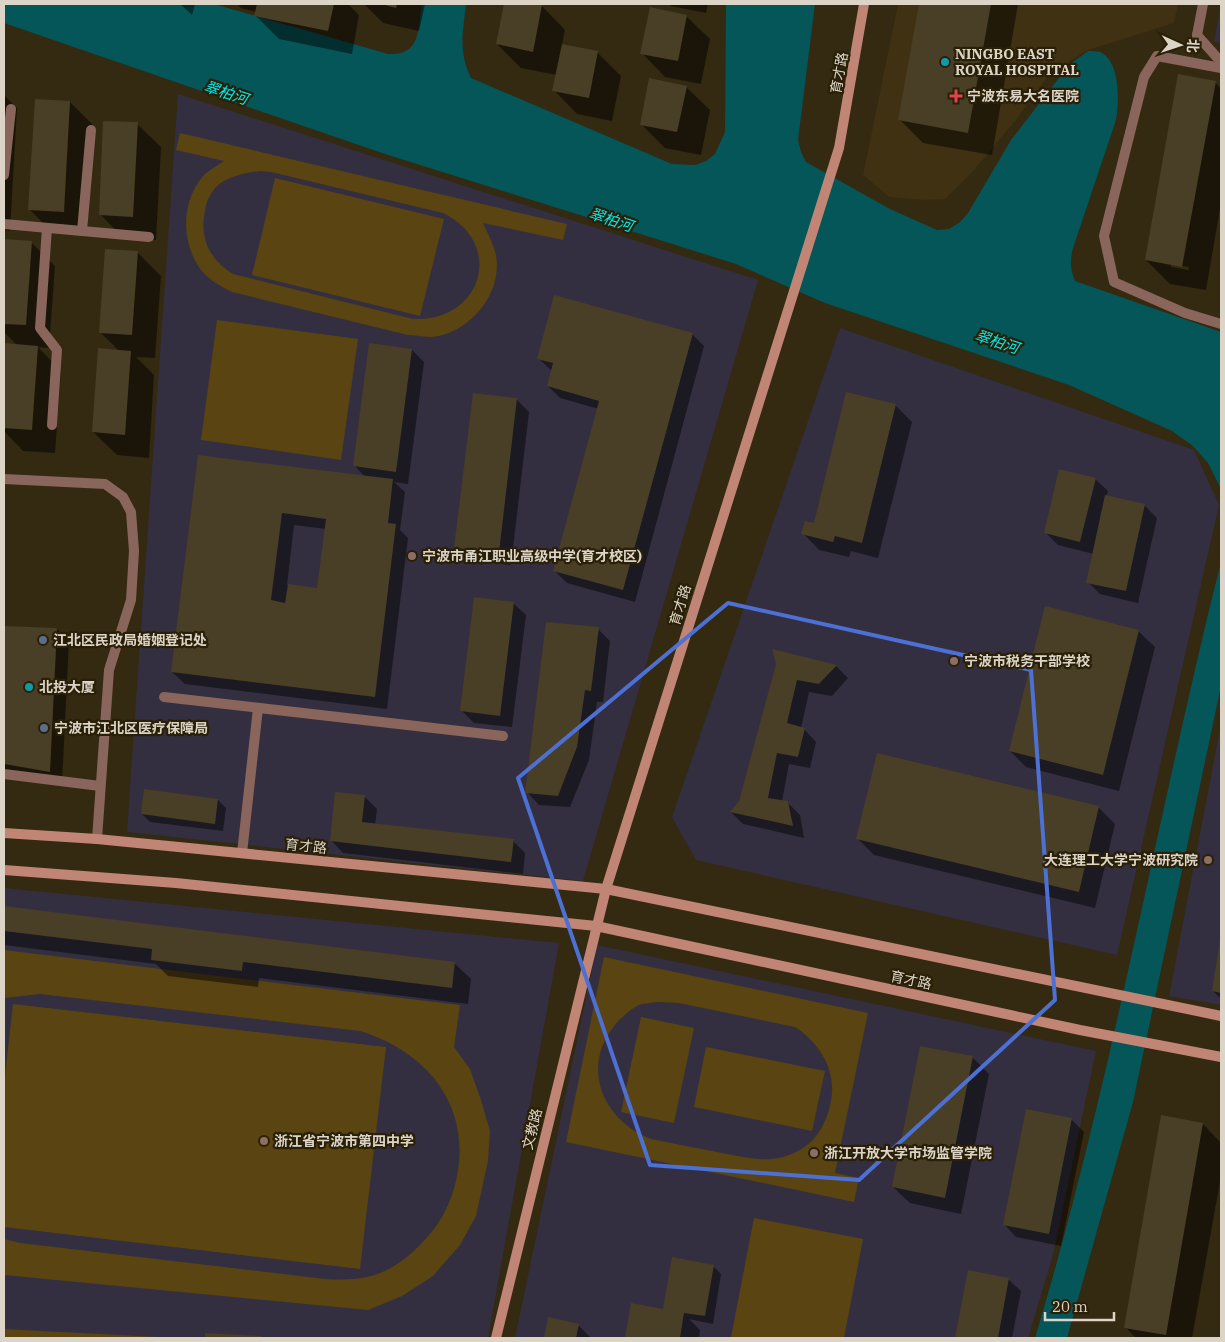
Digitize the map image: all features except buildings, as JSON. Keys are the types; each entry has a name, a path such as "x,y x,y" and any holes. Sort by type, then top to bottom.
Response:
{"main road":[{"name":"育才路","path":"596,926 839,148 864,4"},
{"name":"育才路","path":"4,834 97,839 606,889 1221,1016"},
{"name":"育才路","path":"4,870 176,883 596,926 1080,1030 1221,1057"},
{"name":"文教路","path":"496,1338 596,926"}],"street":[{"path":"1203,4 1197,35 1221,62"},
{"path":"1221,68 1157,56 1144,77 1104,236 1114,282 1185,313 1221,324"},
{"path":"4,175 11,109"},
{"path":"82,231 91,130"},
{"path":"4,224 149,237"},
{"path":"47,228 40,328 57,350 52,424"},
{"path":"4,479 105,484 123,497 131,512 134,551 131,600 109,670 97,839"},
{"path":"164,697 503,736"},
{"path":"242,853 258,708"},
{"path":"4,774 100,786"}],"highlighted area":[{"path":"728,603 1031,670 1055,1000 859,1180 650,1165 518,778"}],"shaded area":[{"name":"宁波东易大名医院","path":"898,4 1178,4 1174,23 1088,50 1050,73 1016,120 974,170 945,199 922,200 889,197 863,175"},
{"path":"1221,4 1221,43 1214,42"},
{"name":"宁波市甬江职业高级中学(育才校区)","path":"178,94 758,280 583,881 127,832"},
{"path":"180,133 567,224 563,240 483,223 496,255 497,270 489,297 470,320 458,328 445,334 431,337 408,335 232,292 211,280 204,274 194,259 189,247 186,221 191,196 197,184 205,174 224,161 176,150","holes":["260,171 443,213 462,226 474,243 479,261 478,278 470,295 456,308 437,317 413,319 233,274 212,255 205,239 204,221 207,201 216,187 231,178"]},
{"path":"275,178 444,219 420,316 252,275"},
{"path":"217,320 358,339 341,460 201,440"},
{"name":"宁波市税务干部学校","path":"840,328 1194,450 1219,505 1117,955 696,860 672,817"},
{"name":"大连理工大学宁波研究院","path":"1221,724 1221,1005 1169,996"},
{"name":"浙江省宁波市第四中学","path":"4,888 559,943 488,1338 4,1338"},
{"name":"浙江开放大学市场监管学院","path":"597,945 1096,1051 1053,1255 1028,1338 515,1338"},
{"path":"4,950 460,1005 454,1047 470,1069 490,1131 488,1161 476,1216 460,1245 433,1276 402,1296 368,1310 4,1275 4,1239 20,1243 325,1279 371,1276 388,1270 403,1260 434,1229 452,1196 460,1154 458,1129 451,1107 440,1086 425,1068 406,1053 384,1040 360,1031 40,994 4,998"},
{"path":"604,957 868,1013 835,1173 859,1178 854,1202 566,1142","holes":["658,1002 679,1003 795,1027 810,1039 823,1055 827,1064 832,1083 832,1093 823,1126 809,1143 790,1155 771,1159 750,1158 651,1139 634,1131 620,1120 609,1106 602,1091 598,1075 599,1058 605,1041 617,1022 639,1005"]},
{"path":"13,1004 386,1047 360,1269 4,1227 4,1084"},
{"path":"641,1017 694,1028 674,1123 621,1112"},
{"path":"706,1047 825,1071 812,1131 694,1107"},
{"path":"754,1218 863,1239 844,1338 731,1337"},
{"path":"4,1329 177,1338 4,1338"}],"water":[{"name":"翠柏河","path":"4,4 214,4 388,54 407,51 412,46 418,31 422,4 466,4 462,42 464,59 471,78 672,164 695,165 706,161 715,154 725,132 726,4 815,4 798,140 806,162 890,209 937,230 949,229 960,222 968,213 1011,140 1069,65 1088,51 1100,52 1112,64 1115,73 1118,93 1117,113 1073,248 1072,272 1075,281 1221,332 1221,489 1208,463 1193,446 1172,431 1069,385 825,303 736,264 382,153 4,23"},
{"path":"1221,562 1221,686 1133,1102 1067,1338 1035,1338 1062,1242 1111,1048 1175,756"}],"place":[{"name":"NINGBO EAST ROYAL HOSPITAL","path":"945,62"},
{"name":"宁波东易大名医院","path":"956,96"},
{"name":"宁波市甬江职业高级中学(育才校区)","path":"412,556"},
{"name":"江北区民政局婚姻登记处","path":"43,640"},
{"name":"宁波市税务干部学校","path":"954,661"},
{"name":"北投大厦","path":"29,687"},
{"name":"宁波市江北区医疗保障局","path":"44,728"},
{"name":"大连理工大学宁波研究院","path":"1208,860"},
{"name":"浙江省宁波市第四中学","path":"264,1141"},
{"name":"浙江开放大学市场监管学院","path":"814,1153"}]}
